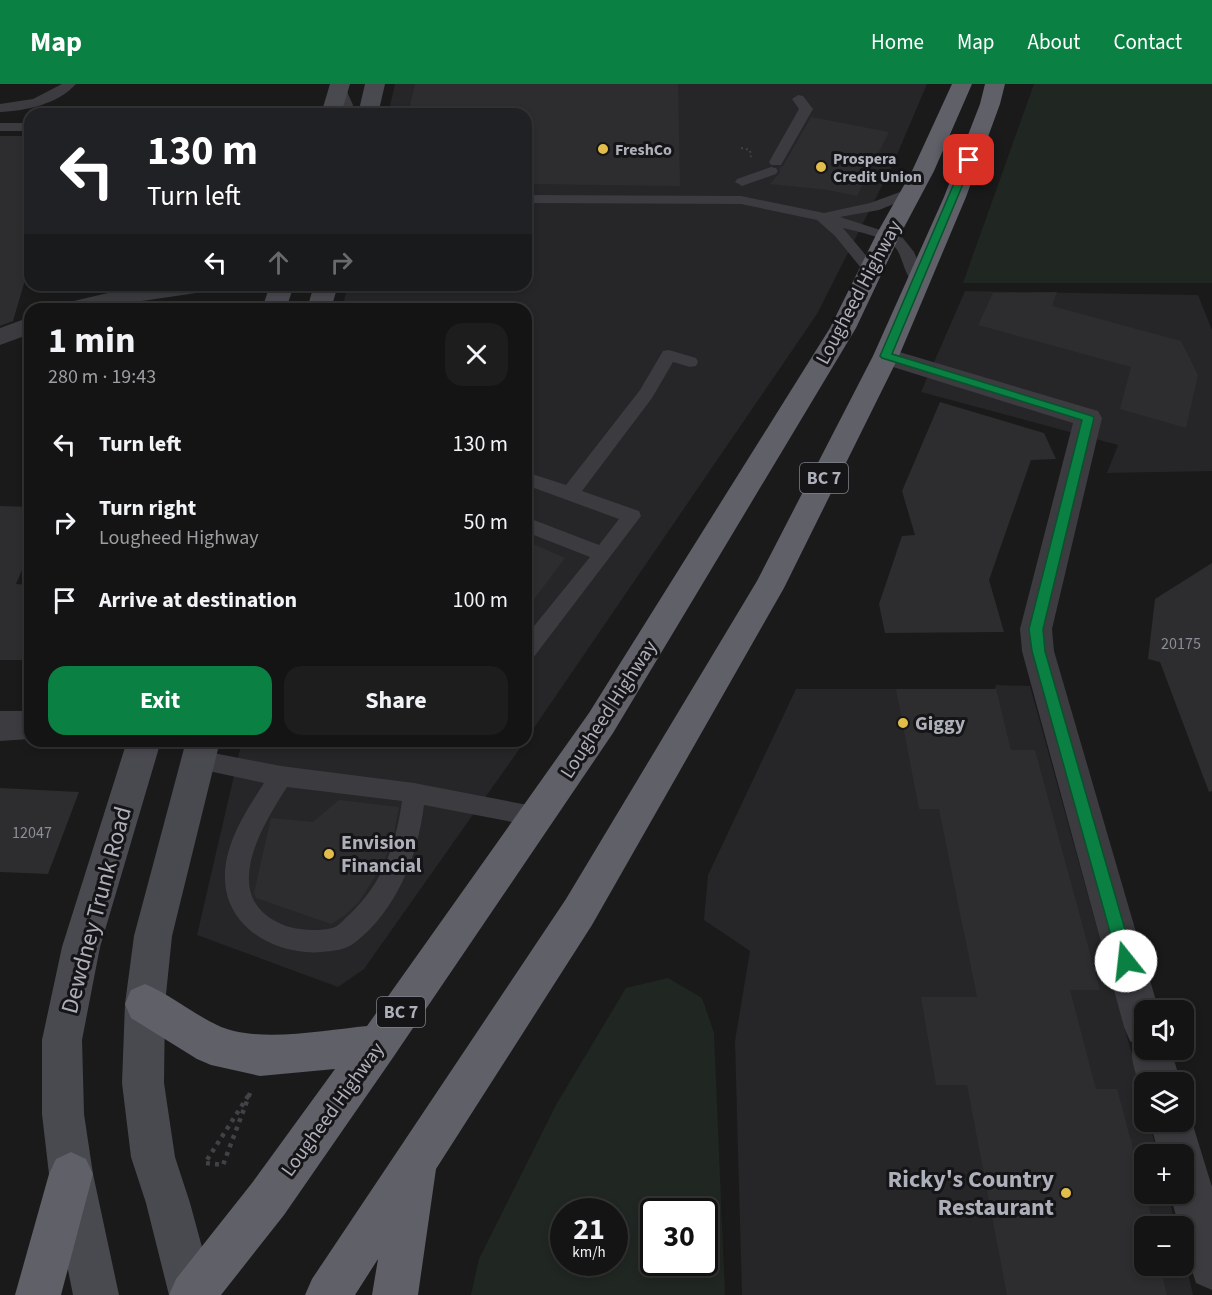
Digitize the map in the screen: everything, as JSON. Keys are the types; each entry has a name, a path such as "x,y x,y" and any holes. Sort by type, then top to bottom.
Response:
{"highway":[{"name":"Lougheed Highway","path":"192,1295 268,1199 538,817 601,723 843,328 956,101 962,84"},
{"name":"BC 7","path":"328,1295 415,1158 579,912 769,588 886,356 955,197 990,104 995,84"},
{"path":"145,1004 211,1045 260,1056 378,1045"},
{"path":"395,1295 415,1158"},
{"path":"38,1295 71,1174"}],"main road":[{"path":"369,108 375,84"},
{"path":"333,108 339,86"},
{"name":"Dewdney Trunk Road","path":"96,1295 71,1174 63,1114 62,1040 81,947 142,747"},
{"path":"192,1295 168,1203 153,1157 143,1083 145,1004 153,936 193,755"}],"street":[{"path":"100,303 157,291"},
{"path":"0,337 24,327"},
{"path":"886,356 1088,418 1036,629 1038,651 1136,1000"},
{"path":"0,726 24,725"},
{"path":"1194,1202 1212,1267"}],"lane":[{"path":"0,108 14,108 42,102 70,84"},
{"path":"339,86 346,108"},
{"path":"742,182 773,166 806,109 798,99"},
{"path":"0,127 24,127"},
{"path":"820,216 874,207 911,192"},
{"path":"532,199 741,200 820,216 888,235 903,244 918,279"},
{"path":"820,216 840,233 871,271"},
{"path":"570,494 646,394 669,355 690,362"},
{"path":"532,480 633,516 532,641"},
{"path":"532,526 603,554"},
{"path":"193,755 281,776 414,793 538,817"},
{"path":"281,776 247,832 238,863 238,888 248,912 263,929 287,939 304,942 313,943 340,938 366,916 400,862 409,836 414,793"}],"path":[{"path":"250,1093 223,1165 205,1163 244,1103 250,1093"}],"shaded area":[{"path":"395,84 927,84 893,164 817,314 532,731 532,303 344,303 346,291 532,291 532,108 389,108"},
{"path":"1034,84 1212,84 1212,283 963,283"},
{"path":"965,291 1198,295 1212,330 1212,471 1107,473 1118,445 921,392"},
{"path":"996,685 1030,686 1136,1072 1134,1072 1134,1132 1152,1132 1155,1144 1134,1144 1134,1204 1170,1204 1173,1216 1134,1216 1134,1276 1189,1276 1193,1295 742,1295 735,1041 750,951 704,920 708,875 796,689 995,689"},
{"path":"241,747 521,747 364,969 338,987 197,935"},
{"path":"668,978 702,998 714,1033 725,1295 471,1295 479,1259 556,1105 626,988"}],"building":[{"name":"FreshCo","path":"415,84 678,84 680,186 532,184 532,108 409,108"},
{"path":"811,117 889,132 857,196 828,190 770,184 780,172 779,168 783,166"},
{"path":"0,136 24,136 24,283 13,321 0,326"},
{"path":"1057,292 1052,306 1181,341 1198,375 1186,428 1120,409 1131,367 978,325 993,293"},
{"path":"940,402 1044,433 1056,459 1031,460 989,580 1004,632 885,633 879,604 902,536 915,535 902,491"},
{"path":"0,506 24,507 24,565 16,584 24,585 24,658 23,660 0,660"},
{"path":"532,544 565,558 532,602"},
{"path":"1212,563 1212,791 1209,792 1160,662 1148,659 1155,599"},
{"path":"896,689 996,689 1011,750 1035,750 1100,990 1070,990 1096,1089 1117,1089 1134,1152 1134,1204 1148,1204 1151,1215 1134,1216 1134,1276 1162,1276 1167,1295 1007,1295 967,1085 936,1085 921,997 977,997 939,809 919,809"},
{"path":"0,788 79,792 48,874 0,872"},
{"path":"339,800 399,807 394,833 384,862 359,902 331,924 256,898 254,893 271,818 313,822"}],"place":[{"name":"FreshCo","path":"603,149"},
{"name":"Prospera Credit Union","path":"821,167"},
{"name":"Giggy","path":"903,723"},
{"name":"Envision Financial","path":"329,854"},
{"name":"Ricky's Country Restaurant","path":"1066,1193"}],"route":[{"path":"969,160 886,356 1088,418 1036,629 1038,651 1126,961"}]}
